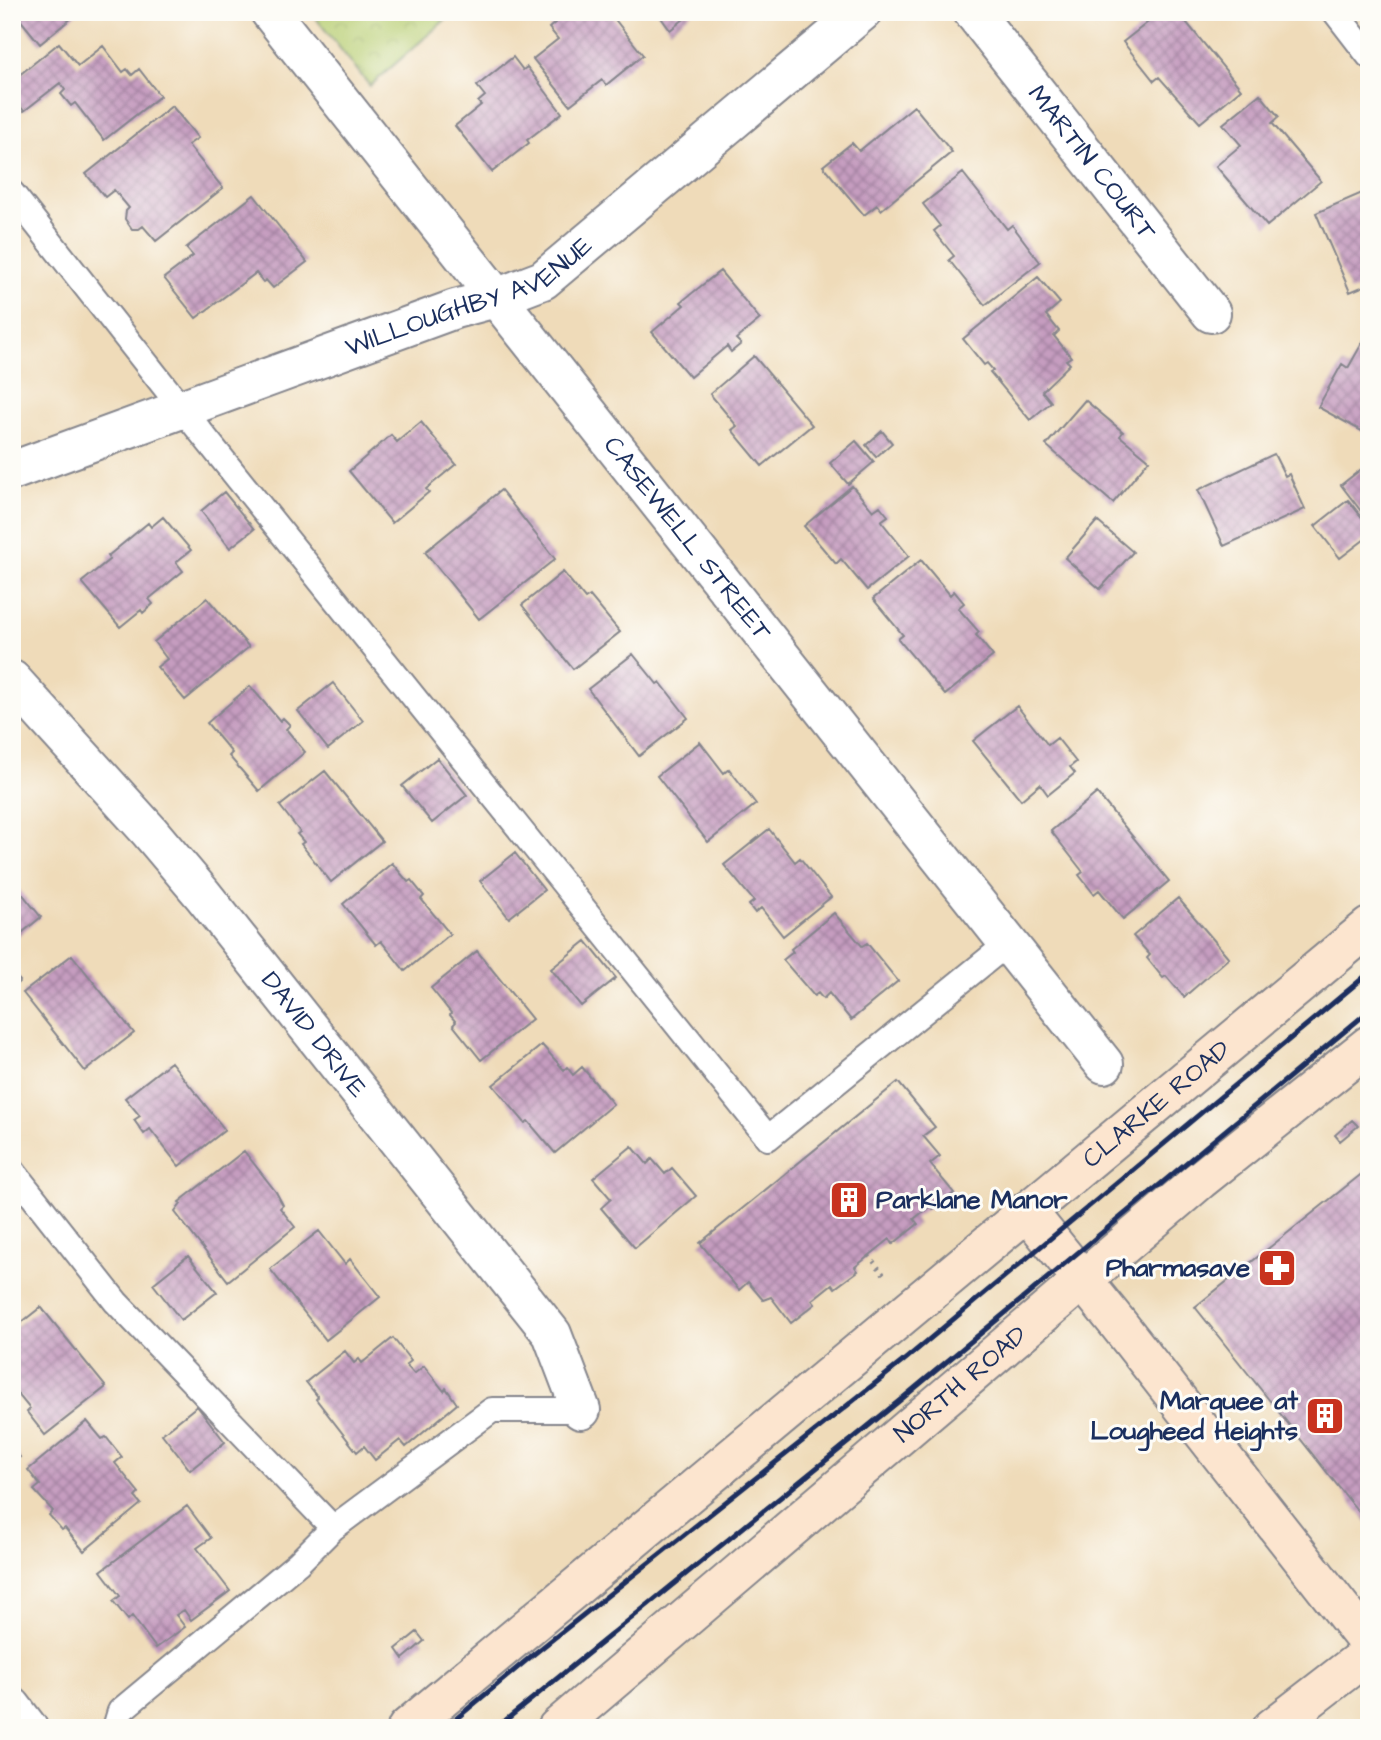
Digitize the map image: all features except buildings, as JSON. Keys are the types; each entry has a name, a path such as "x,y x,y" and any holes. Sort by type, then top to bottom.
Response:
{"main road":[{"name":"CLARKE ROAD","path":"407,1728 1369,927"},
{"name":"NORTH ROAD","path":"557,1728 1200,1180 1369,1045"},
{"path":"1027,1211 1369,1644"},
{"path":"1272,1728 1369,1653"}],"street":[{"name":"CASEWELL STREET","path":"270,12 1104,1064"},
{"name":"WILLOUGHBY AVENUE","path":"12,471 455,309 496,298 542,280 862,12"},
{"name":"MARTIN COURT","path":"973,12 1211,313"},
{"name":"DAVID DRIVE","path":"12,680 149,831 203,895 552,1334 581,1410"},
{"path":"12,1707 28,1728"}],"lane":[{"path":"1335,12 1369,56"},
{"path":"12,193 768,1138 1007,944"},
{"path":"12,1170 116,1302 333,1528"},
{"path":"115,1728 120,1711 298,1563 333,1528 492,1410 581,1410"}],"path":[{"path":"869,1256 892,1285"}],"green space":[{"path":"311,12 454,12 370,86"}],"railway":[{"path":"445,1728 534,1654 902,1362 1369,973"},
{"path":"496,1728 904,1397 1369,1011"}],"place":[{"name":"Parklane Manor","path":"849,1200"},
{"name":"Pharmasave","path":"1277,1268"},
{"name":"Marquee at Lougheed Heights","path":"1325,1416"}]}
